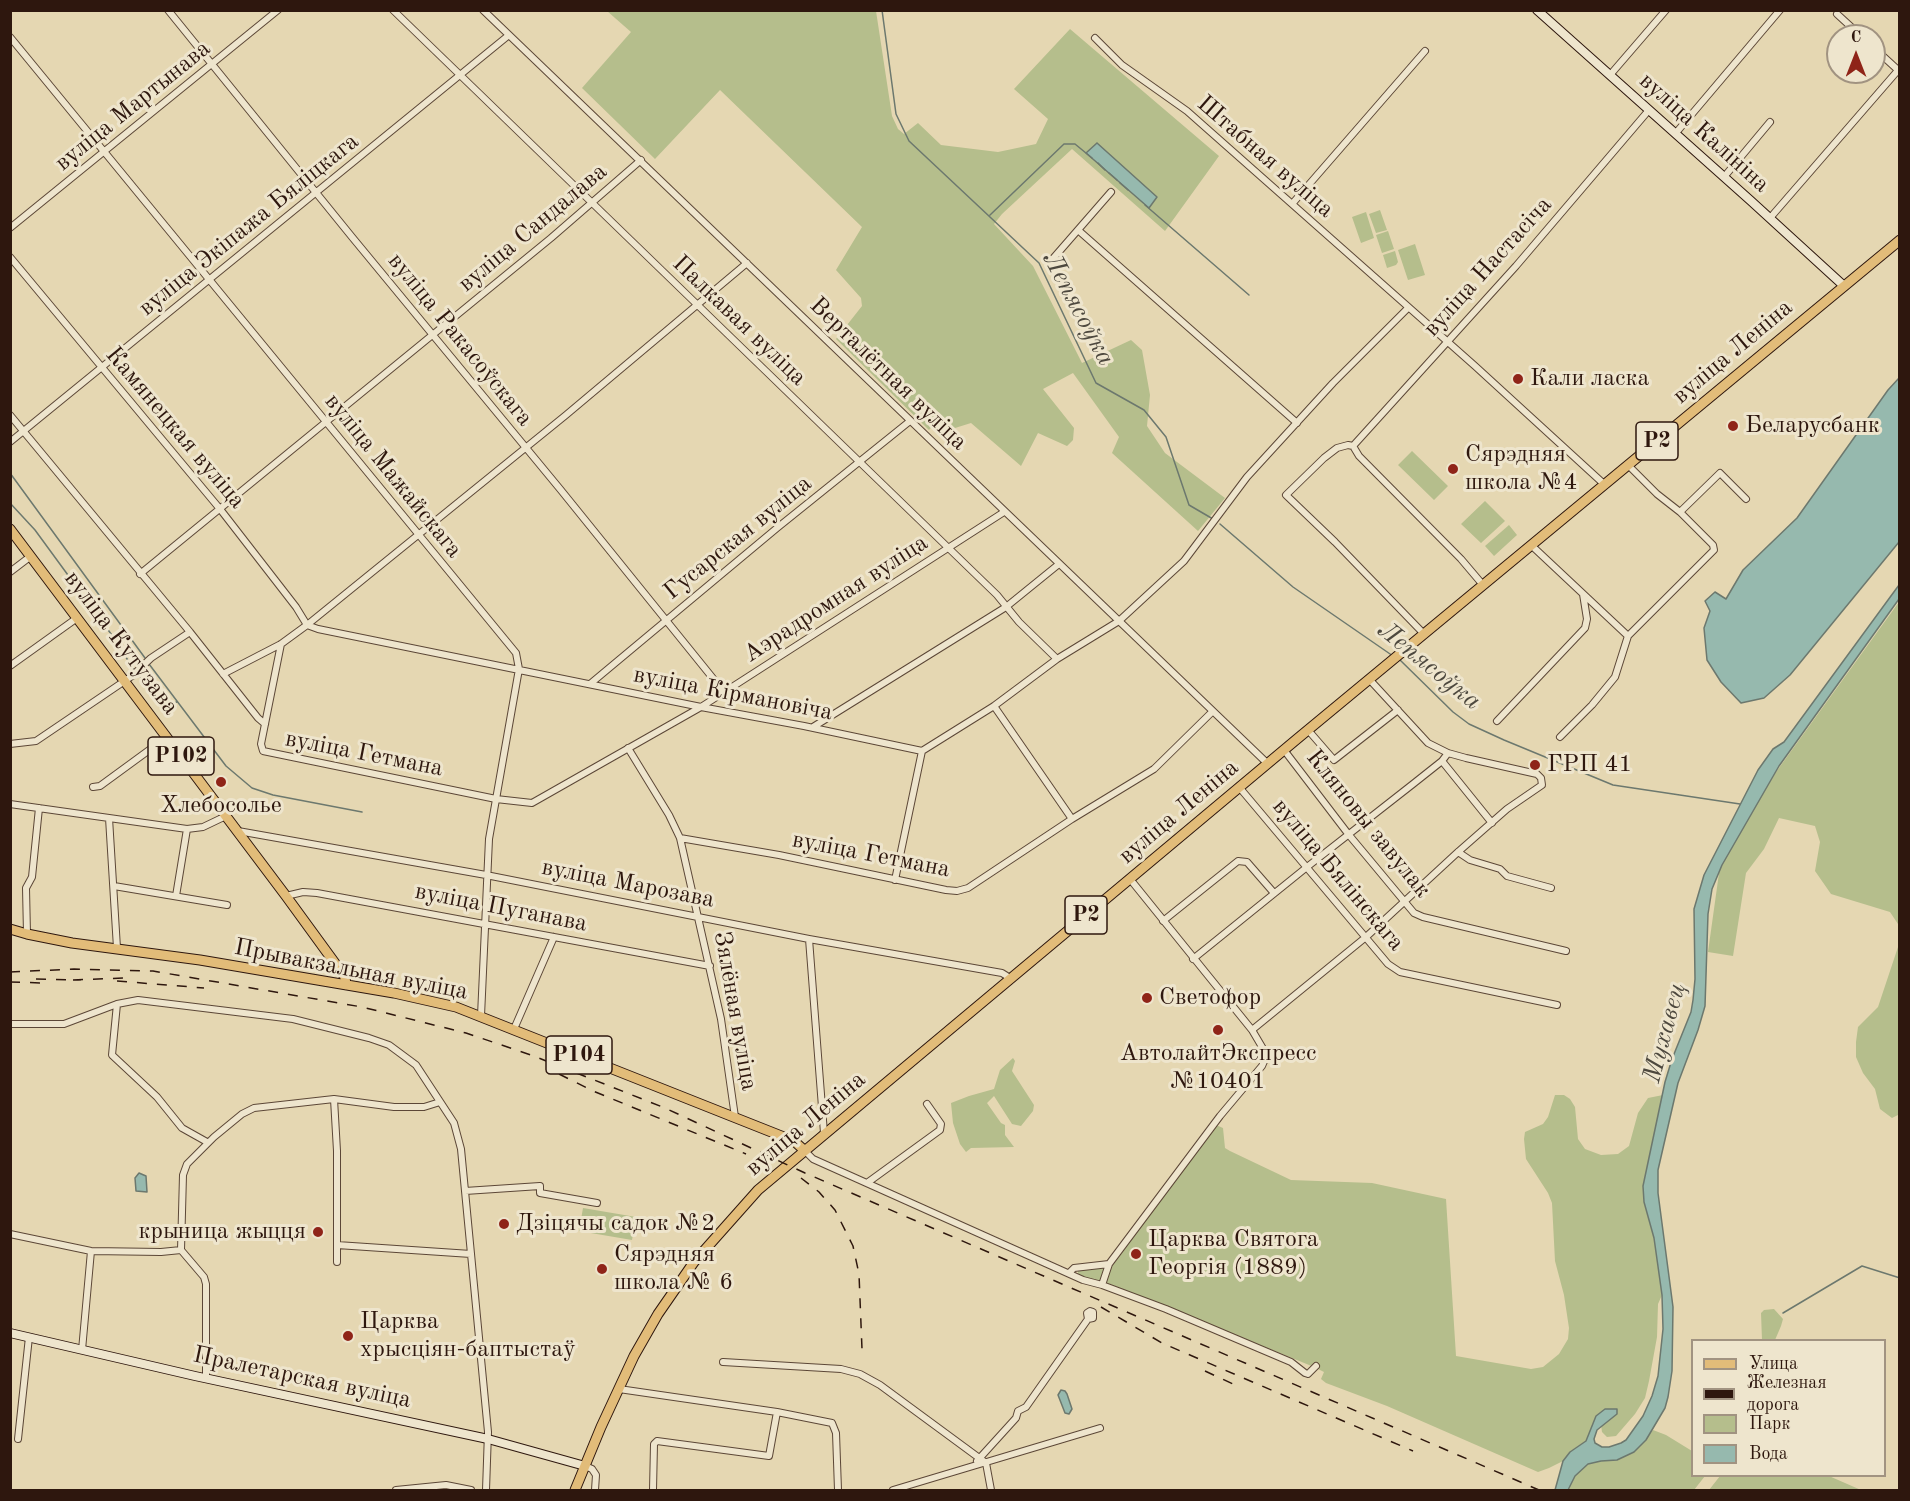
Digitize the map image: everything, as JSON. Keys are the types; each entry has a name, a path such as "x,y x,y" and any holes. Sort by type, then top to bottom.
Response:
{"main road":[{"name":"вуліца Калініна","path":"1538,10 1844,286"},
{"name":"вуліца Леніна","path":"575,1491 618,1389 658,1314 694,1262 758,1190 1239,787 1899,240"},
{"path":"1830,272 1842,278 1858,274"},
{"path":"1830,272 1836,282 1831,296"},
{"name":"вуліца Кутузава","path":"10,529 286,896 345,977 346,985"},
{"name":"Прывакзальная вуліца","path":"10,929 72,943 117,948 346,985 436,1002 481,1016 735,1117 794,1141 804,1150"},
{"name":"Пралетарская вуліца","path":"10,1333 488,1439 585,1466"}],"street":[{"name":"вуліца Ракасоўскага","path":"168,10 724,692"},
{"name":"вуліца Мартынава","path":"10,228 278,10"},
{"name":"Палкавая вуліца","path":"393,10 997,595 1057,659"},
{"name":"Верталётная вуліца","path":"483,10 1268,764"},
{"path":"1610,75 1666,10"},
{"path":"1675,134 1780,10"},
{"path":"1837,14 1848,24"},
{"name":"вуліца Экіпажа Бяліцкага","path":"10,442 509,35"},
{"name":"вуліца Мажайскага","path":"10,37 516,653 519,669"},
{"name":"Штабная вуліца","path":"1095,38 1122,65 1187,111 1605,485"},
{"path":"1292,204 1425,51"},
{"path":"1770,218 1899,69 1886,58"},
{"name":"вуліца Настасіча","path":"1353,446 1516,266 1649,110"},
{"path":"1724,177 1770,122"},
{"name":"вуліца Сандалава","path":"140,574 327,423 641,160"},
{"path":"1050,262 1111,192"},
{"path":"1078,230 1297,423"},
{"name":"Камянецкая вуліца","path":"10,257 220,510 296,607 307,625"},
{"path":"223,674 281,644 307,625 525,448 747,263"},
{"path":"895,880 922,751 994,706 1057,659 1119,621 1184,561 1246,477 1333,382 1408,308"},
{"path":"10,415 190,632 261,722 265,724"},
{"name":"Гусарская вуліца","path":"590,684 910,421"},
{"path":"1424,634 1286,495 1337,448 1353,446 1359,456 1461,559 1483,585"},
{"path":"1560,737 1592,705 1615,677 1628,636 1714,550 1713,545 1680,512 1656,494 1628,465"},
{"path":"1680,512 1720,473 1746,499"},
{"name":"Аэрадромная вуліца","path":"496,799 532,803 701,707 1004,512"},
{"path":"1531,545 1583,594 1596,603 1628,636"},
{"path":"10,572 31,556"},
{"path":"813,728 1006,607 1059,564"},
{"path":"1497,721 1585,628 1587,619 1583,594"},
{"path":"10,666 77,618"},
{"name":"вуліца Кірмановіча","path":"307,625 922,751"},
{"path":"10,744 36,741 132,676 151,658 190,632"},
{"name":"вуліца Гетмана","path":"281,644 261,744 262,749 267,753 496,799"},
{"path":"481,1016 489,839 519,669"},
{"path":"1252,1030 1366,937 1507,809 1542,785 1541,778 1537,774 1448,753 1428,743 1369,679"},
{"path":"994,706 1072,819"},
{"path":"1308,730 1334,760 1398,710"},
{"name":"вуліца Гетмана","path":"680,838 779,855 957,891 968,888 1072,819 1154,769 1213,711"},
{"path":"93,787 100,786 167,737"},
{"name":"Зялёная вуліца","path":"628,748 669,815 680,838 710,966 728,1063 735,1117"},
{"name":"Кляновы завулак","path":"1284,750 1349,835 1405,903 1418,915 1566,951"},
{"path":"1193,959 1448,753"},
{"path":"1442,760 1492,823"},
{"name":"вуліца Бялінскага","path":"1239,787 1388,964 1400,972 1557,1005"},
{"path":"10,804 187,829 203,827 226,816"},
{"path":"27,934 26,888 32,877 39,808"},
{"path":"109,818 117,948"},
{"path":"176,896 187,829"},
{"name":"вуліца Марозава","path":"238,831 486,875 809,939 1002,973 1010,978"},
{"path":"1458,852 1470,860 1500,869 1507,876 1551,888"},
{"path":"1163,921 1238,861 1247,862 1274,893"},
{"path":"1102,1285 1109,1264 1220,1116 1262,1066 1266,1057 1252,1030 1130,879"},
{"path":"114,886 226,904"},
{"name":"вуліца Пуганава","path":"286,896 303,892 317,893 710,966"},
{"path":"514,1029 554,937"},
{"path":"809,939 824,1133"},
{"path":"10,1024 64,1024 117,1004 138,1000 293,1019 389,1045 416,1065 454,1123 461,1149 488,1439 486,1490"},
{"path":"117,1004 112,1055 157,1097 183,1128 207,1142"},
{"path":"206,1378 206,1284 204,1277 181,1250 183,1174 187,1164 207,1142 242,1114 254,1108 334,1099 394,1107 424,1107 440,1102"},
{"path":"334,1099 338,1151 337,1262"},
{"path":"867,1183 940,1130 941,1124 927,1104"},
{"path":"804,1150 813,1159 1083,1280 1166,1309 1291,1362 1305,1373 1308,1374 1316,1366"},
{"path":"465,1191 540,1186 540,1193 597,1203"},
{"path":"10,1234 91,1251 181,1250"},
{"path":"337,1245 471,1254"},
{"path":"82,1350 91,1251"},
{"path":"1070,1273 1074,1268 1109,1264"},
{"path":"983,1461 1016,1418 1018,1411 1026,1407 1088,1319"},
{"path":"18,1439 29,1337"},
{"path":"723,1362 841,1369 860,1374 880,1385 983,1461 991,1491"},
{"path":"618,1389 777,1412 832,1423 836,1433 838,1491"},
{"path":"653,1491 654,1444 657,1441 769,1456 777,1412"},
{"path":"893,1491 983,1461 1100,1428"},
{"path":"585,1466 592,1469 596,1475 595,1491"},
{"path":"396,1491 446,1485 471,1491"}],"green space":[{"path":"607,11 876,11 892,116 898,129 904,134 918,123 941,145 998,152 1036,144 1048,119 1014,89 1070,29 1219,156 1165,231 1072,149 994,224 1033,266 1082,363 1131,340 1142,350 1150,395 1147,426 1165,453 1225,498 1198,531 1112,453 1119,437 1073,373 1043,389 1074,428 1073,440 1067,446 1038,433 1021,466 971,423 955,428 937,421 929,430 836,339 862,306 861,298 836,270 862,227 720,90 655,159 582,88 631,32"},
{"path":"1380,210 1387,230 1376,233 1369,214"},
{"path":"1366,212 1374,238 1361,243 1352,217"},
{"path":"1388,231 1394,249 1382,253 1376,235"},
{"path":"1415,244 1425,275 1408,280 1398,250"},
{"path":"1395,251 1398,262 1387,268 1383,255"},
{"path":"1412,451 1448,486 1434,500 1398,465"},
{"path":"1485,501 1505,521 1481,543 1461,524"},
{"path":"1509,525 1517,535 1494,556 1485,546"},
{"path":"1899,602 1899,937 1898,924 1890,912 1831,894 1815,871 1820,842 1815,826 1779,818 1764,849 1746,873 1733,956 1708,952 1720,866 1776,772"},
{"path":"1899,944 1900,1114 1892,1118 1880,1109 1875,1089 1863,1073 1856,1057 1856,1042 1858,1027 1878,1007"},
{"path":"1013,1058 1015,1061 1012,1071 1034,1105 1033,1111 1021,1126 1012,1124 994,1096 987,1103 1001,1123 1005,1125 1005,1135 1014,1147 971,1148 966,1152 960,1144 953,1123 951,1103 994,1089 1000,1070"},
{"path":"1555,1095 1564,1095 1570,1099 1575,1107 1578,1139 1585,1149 1601,1155 1618,1154 1629,1146 1638,1113 1648,1098 1663,1095 1643,1186 1644,1202 1654,1238 1662,1295 1658,1304 1657,1337 1649,1381 1645,1398 1635,1414 1616,1436 1607,1437 1602,1432 1601,1425 1617,1411 1590,1433 1586,1441 1570,1452 1563,1461 1549,1468 1538,1472 1387,1406 1326,1383 1321,1379 1324,1372 1314,1367 1105,1282 1107,1273 1216,1125 1223,1128 1225,1148 1291,1180 1372,1183 1446,1199 1456,1356 1531,1369 1543,1367 1559,1354 1568,1339 1569,1328 1564,1295 1555,1261 1552,1203 1526,1159 1524,1139 1525,1132 1543,1124 1548,1117"},
{"path":"583,1208 636,1217 632,1240 579,1231"},
{"path":"1102,1265 1104,1272 1102,1280 1098,1283 1078,1275 1078,1270"},
{"path":"1774,1309 1783,1319 1775,1339 1762,1339 1761,1313 1764,1310"},
{"path":"1653,1430 1691,1450 1691,1477 1704,1477 1694,1490 1568,1490 1575,1476 1588,1464 1634,1452"},
{"path":"1719,1477 1831,1477 1861,1490 1709,1490"}],"water":[{"path":"1097,143 1157,197 1149,208 1086,153"},
{"path":"1899,378 1899,542 1790,675 1764,698 1741,703 1721,682 1707,660 1704,628 1710,611 1705,601 1715,592 1726,599 1743,570 1797,518 1888,390"},
{"path":"1899,585 1899,599 1779,766 1722,865 1712,889 1708,914 1705,1006 1678,1083 1658,1170 1658,1193 1673,1307 1672,1371 1665,1408 1646,1440 1634,1452 1617,1460 1588,1464 1575,1476 1568,1490 1555,1490 1563,1461 1570,1452 1586,1441 1596,1416 1605,1409 1617,1409 1617,1414 1597,1430 1595,1443 1602,1447 1609,1447 1626,1440 1643,1416 1658,1376 1663,1329 1662,1295 1654,1238 1644,1202 1643,1186 1665,1082 1691,1012 1695,979 1694,909 1704,875 1758,770 1773,749 1784,742"},
{"path":"139,1173 146,1176 147,1192 136,1191 135,1178"},
{"path":"1061,1390 1067,1394 1072,1409 1069,1414 1065,1413 1058,1395"}],"waterway":[{"name":"Лепясоўка","path":"882,10 896,114 909,141 1039,263 1096,383 1144,410 1166,437 1189,505 1213,519"},
{"path":"990,215 1064,144 1075,144 1092,158"},
{"path":"1098,163 1105,170"},
{"path":"1109,173 1117,180"},
{"path":"1120,183 1128,190"},
{"path":"1145,205 1249,295"},
{"path":"10,473 145,658"},
{"path":"10,503 35,530 114,638 134,670"},
{"name":"Лепясоўка","path":"1220,524 1293,587 1393,656"},
{"name":"Лепясоўка","path":"1400,660 1453,712 1469,724 1504,740 1613,785 1740,804"},
{"path":"149,664 226,766 252,788 273,795 362,812"},
{"path":"139,675 162,705 177,702"},
{"path":"1783,1313 1862,1266 1900,1278"}],"railway":[{"path":"10,972 74,969 153,971 362,1007 466,1033 531,1055 665,1108 805,1173 1539,1490"},
{"path":"73,980 124,978"},
{"path":"36,979 81,980"},
{"path":"117,981 204,988"},
{"path":"10,982 44,983"},
{"path":"559,1074 593,1091 746,1154"},
{"path":"801,1178 819,1192 835,1210 853,1246 859,1274 862,1349"},
{"path":"1101,1307 1162,1343 1413,1451"},
{"path":"1205,1371 1233,1384"}],"place":[{"name":"Кали ласка","path":"1518,379"},
{"name":"Беларусбанк","path":"1733,426"},
{"name":"Сярэдняя школа №4","path":"1453,469"},
{"name":"ГРП 41","path":"1535,765"},
{"name":"Хлебосолье","path":"221,782"},
{"name":"Светофор","path":"1147,998"},
{"name":"АвтолайтЭкспресс №10401","path":"1218,1030"},
{"name":"Дзіцячы садок №2","path":"504,1224"},
{"name":"крыница жыцця","path":"318,1232"},
{"name":"Царква Святога Георгія (1889)","path":"1136,1254"},
{"name":"Сярэдняя школа № 6","path":"602,1269"},
{"name":"Царква хрысціян-баптыстаў","path":"348,1336"}],"water label":[{"name":"Мухавец","path":"1665,1033"}]}
